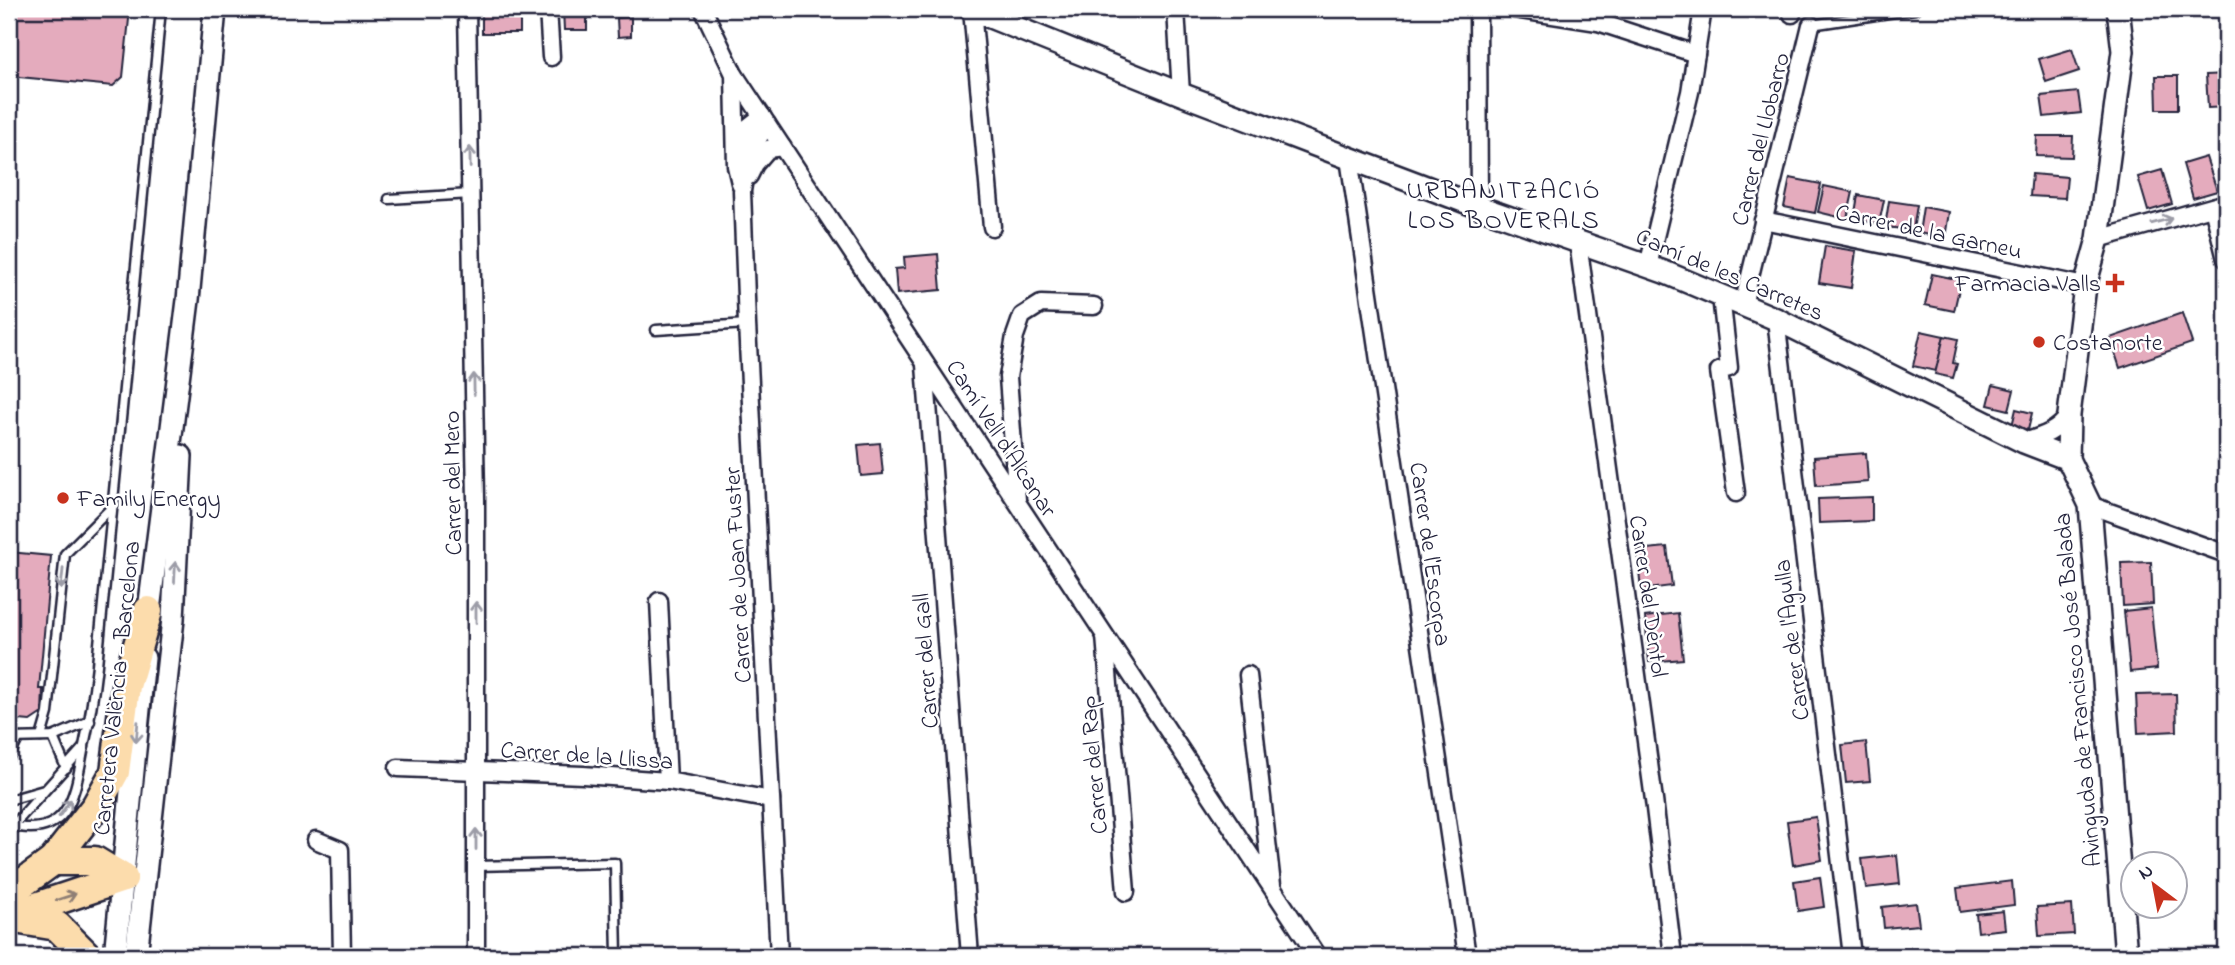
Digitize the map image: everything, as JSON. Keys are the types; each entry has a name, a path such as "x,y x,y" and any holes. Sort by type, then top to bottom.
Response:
{"highway":[{"path":"9,893 53,861 96,806 115,772 126,686 161,615"},
{"path":"53,861 95,861 123,878"},
{"path":"9,917 123,878"},
{"path":"9,917 57,926 87,956"}],"street":[{"name":"Carretera València - Barcelona","path":"136,956 161,615 215,9"},
{"name":"Carrer del Mero","path":"467,9 476,499 476,956"},
{"path":"548,9 551,57"},
{"name":"Camí Vell d'Alcanar","path":"703,9 734,74 1317,956"},
{"path":"971,9 992,227"},
{"name":"Camí de les Carretes","path":"971,9 1349,158 1648,266 1776,319 2024,442 2068,459"},
{"path":"1176,9 1181,94"},
{"path":"1478,9 1479,207"},
{"path":"1514,9 1598,22 1696,54"},
{"path":"1648,266 1690,92 1703,9"},
{"name":"Avinguda de Francisco José Balada","path":"2118,9 2123,51 2098,239 2085,286 2069,415 2068,459 2090,505 2126,956"},
{"name":"Carrer del Llobarro","path":"1743,305 1811,25"},
{"name":"Carrer de Joan Fuster","path":"734,74 736,166 742,191 779,956"},
{"path":"736,149 748,127 764,120"},
{"name":"Carrer de Joan Fuster","path":"742,191 748,155 764,120"},
{"path":"742,191 755,164 768,149 782,147"},
{"name":"Carrer de l'Escorpa","path":"1349,158 1467,956"},
{"path":"2098,239 2220,205 2226,259"},
{"name":"Carrer de la Garneu","path":"1763,220 2085,286"},
{"name":"Carrer del Dèntol","path":"1578,242 1673,956"},
{"path":"1721,296 1729,368 1719,371 1736,493"},
{"path":"1017,503 1008,377 1015,335 1022,316 1041,304 1094,306"},
{"name":"Carrer de l'Agulla","path":"1776,319 1852,956"},
{"name":"Carrer del Gall","path":"925,362 970,956"},
{"path":"2024,442 2051,433 2061,426 2069,415"},
{"path":"2090,505 2226,554"},
{"path":"659,601 668,781"},
{"name":"Carretera València - Barcelona","path":"115,956 123,878 161,615"},
{"name":"Carrer del Rap","path":"1105,635 1126,892"},
{"name":"Camí Vell d'Alcanar","path":"1248,675 1272,888"},
{"name":"Carrer de la Llissa","path":"398,768 668,781 771,800"},
{"path":"316,840 340,849 342,956"},
{"path":"123,878 133,897 127,956"}],"lane":[{"path":"10,827 38,829 55,821 62,814 76,791 90,721 161,9"},
{"path":"1811,25 1915,9"},
{"path":"389,199 471,194"},
{"path":"656,330 747,324"},
{"path":"41,737 48,713 65,554 113,506"},
{"path":"9,757 13,738 52,737 90,721"},
{"path":"52,737 66,768"},
{"path":"10,827 84,747"},
{"path":"9,800 47,790"},
{"path":"476,866 615,863 617,956"}],"building":[{"path":"9,9 130,9 123,77 113,86 9,76"},
{"path":"482,9 520,9 520,33 482,33"},
{"path":"563,9 587,9 587,30 564,30"},
{"path":"631,17 631,36 618,37 617,18"},
{"path":"2072,49 2079,71 2046,82 2039,59"},
{"path":"2226,74 2226,107 2208,108 2206,75"},
{"path":"2156,76 2178,76 2178,109 2157,109"},
{"path":"2078,92 2081,113 2044,117 2041,96"},
{"path":"2037,136 2073,136 2072,157 2036,156"},
{"path":"2206,157 2217,191 2193,198 2183,164"},
{"path":"2162,170 2172,204 2148,211 2138,177"},
{"path":"2032,174 2067,177 2065,198 2030,196"},
{"path":"1790,178 1821,184 1815,213 1784,207"},
{"path":"1824,186 1853,192 1847,219 1818,212"},
{"path":"1858,195 1884,200 1879,224 1854,219"},
{"path":"1889,201 1917,205 1913,230 1885,227"},
{"path":"1923,207 1949,212 1945,238 1919,233"},
{"path":"1825,246 1856,251 1851,288 1819,283"},
{"path":"938,254 941,290 897,294 895,269 905,268 904,257"},
{"path":"1932,274 1961,280 1954,311 1925,305"},
{"path":"2182,313 2192,343 2120,368 2110,338"},
{"path":"1921,331 1944,336 1936,371 1913,366"},
{"path":"1944,336 1958,339 1953,363 1957,364 1953,378 1935,374"},
{"path":"1993,385 2014,390 2009,410 1988,405"},
{"path":"2016,409 2032,413 2028,430 2012,426"},
{"path":"880,443 883,474 861,476 858,445"},
{"path":"1866,453 1868,482 1816,486 1814,457"},
{"path":"1872,497 1872,521 1819,523 1818,499"},
{"path":"1667,547 1672,586 1641,590 1637,550"},
{"path":"9,552 51,556 39,689 43,689 42,713 30,721 9,719"},
{"path":"2151,562 2153,604 2123,606 2121,563"},
{"path":"2151,608 2157,669 2130,672 2124,611"},
{"path":"1678,613 1683,659 1649,662 1645,617"},
{"path":"2176,694 2177,731 2138,733 2136,695"},
{"path":"1866,742 1870,781 1846,783 1842,745"},
{"path":"1816,817 1822,860 1793,865 1787,821"},
{"path":"1897,855 1900,884 1866,888 1862,859"},
{"path":"1820,877 1824,907 1798,911 1794,881"},
{"path":"2012,881 2014,905 1960,912 1957,888"},
{"path":"1916,903 1919,925 1884,928 1882,907"},
{"path":"2072,905 2074,934 2039,936 2037,907"},
{"path":"2003,911 2005,929 1978,932 1976,914"}],"place":[{"name":"Farmacia Valls","path":"2115,283"},
{"name":"Costanorte","path":"2039,342"},
{"name":"Family Energy","path":"63,498"}],"district":[{"name":"URBANITZACIÓ LOS BOVERALS","path":"1504,204"}]}
